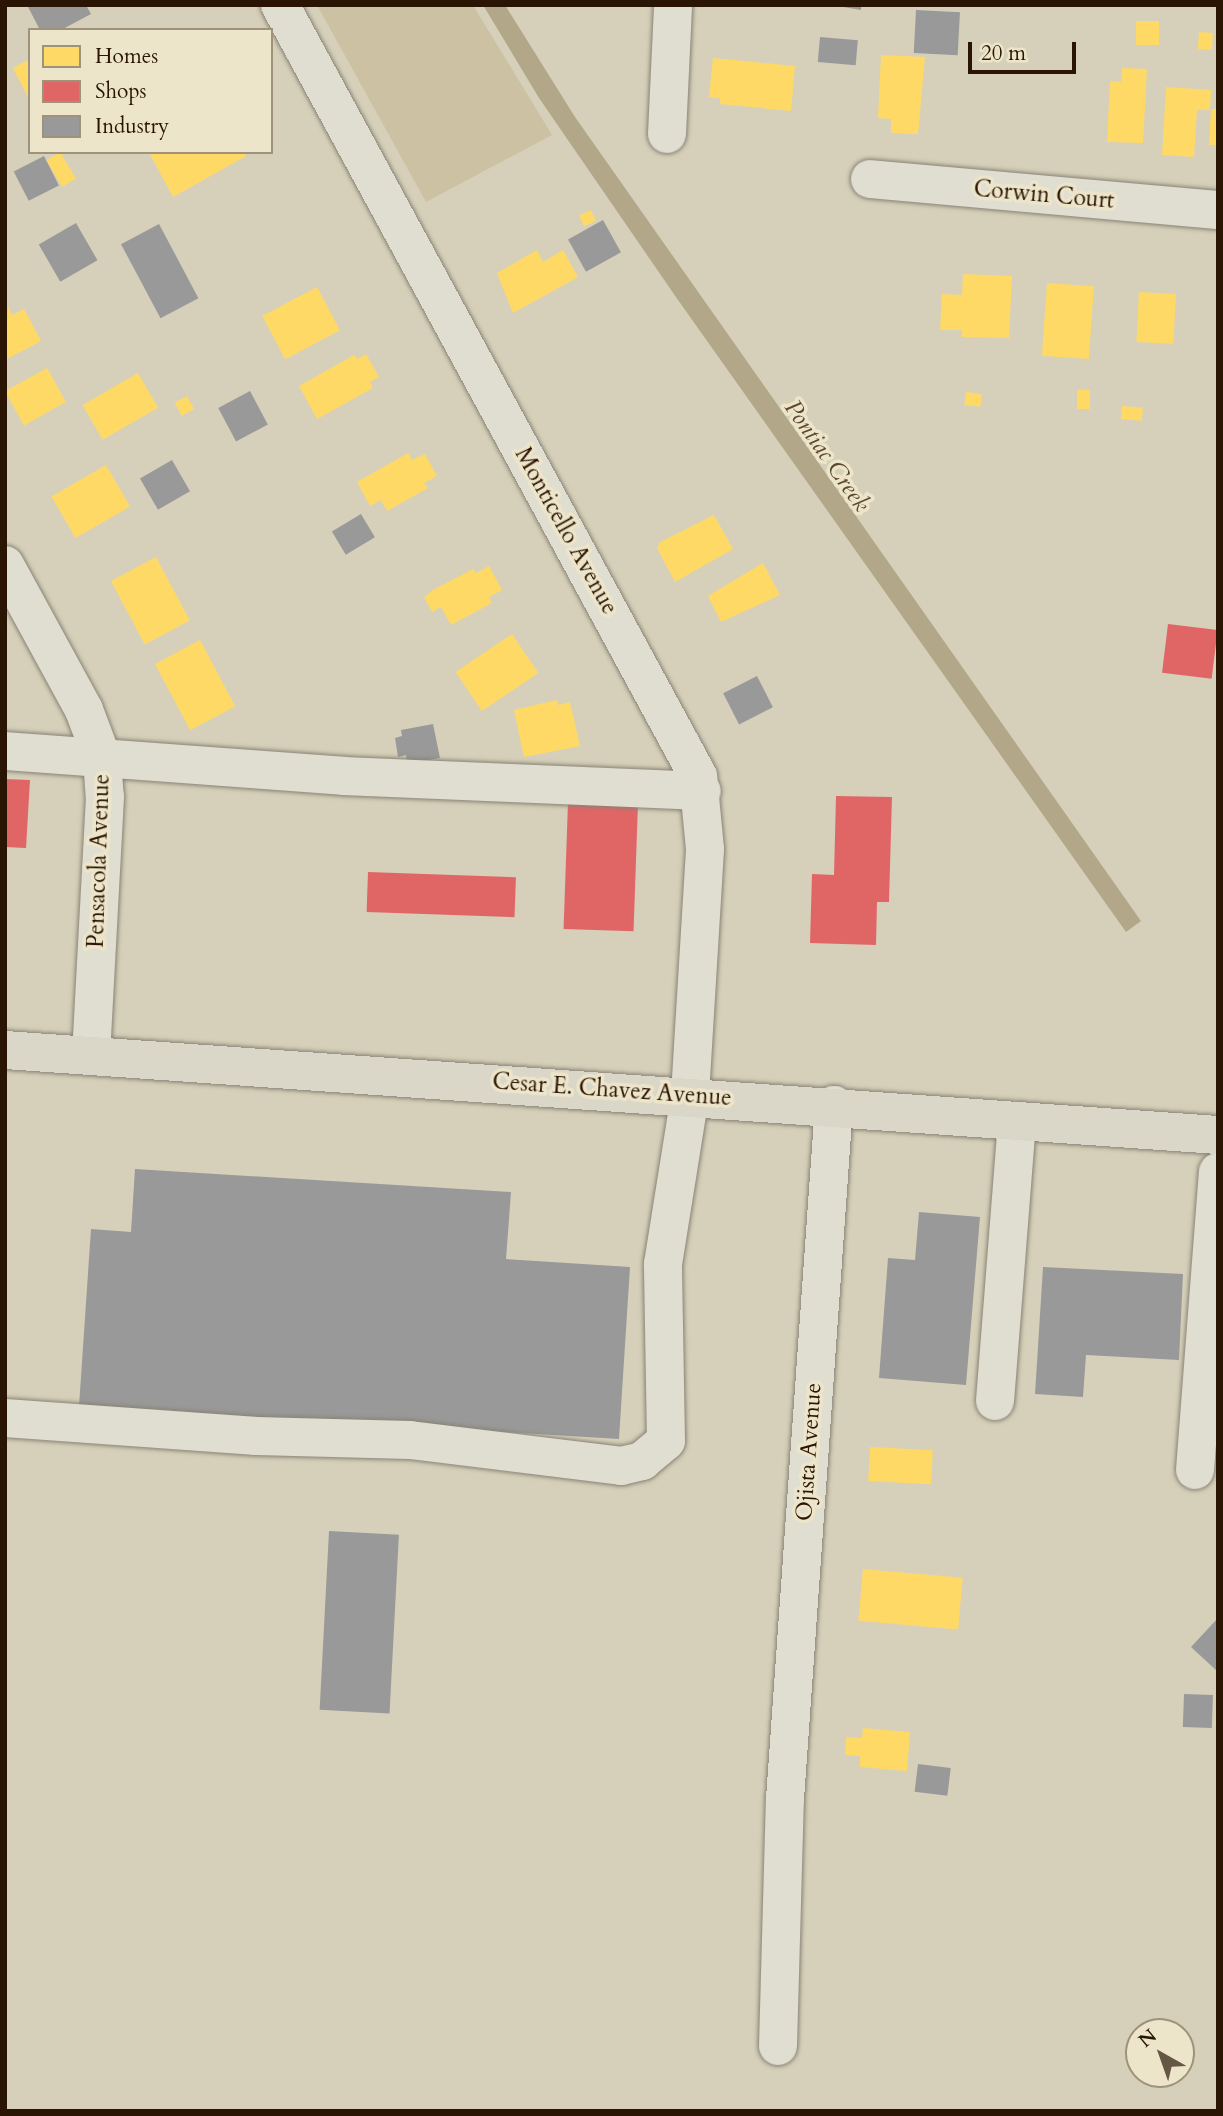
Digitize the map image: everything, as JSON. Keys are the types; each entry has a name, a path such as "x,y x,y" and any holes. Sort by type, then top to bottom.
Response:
{"main road":[{"name":"Cesar E. Chavez Avenue","path":"5,1050 834,1105 1218,1135"}],"street":[{"name":"Monticello Avenue","path":"5,1418 256,1436 410,1440 621,1466 642,1461 666,1441 663,1264 690,1095 705,849 702,791 693,765 281,5"},
{"path":"667,134 673,5"},
{"name":"Corwin Court","path":"870,179 1218,211"},
{"name":"Pensacola Avenue","path":"5,565 84,710 102,758 106,797 91,1055"},
{"path":"5,751 344,776 702,791"},
{"name":"Ojista Avenue","path":"778,2046 785,1798 834,1105"},
{"path":"995,1401 1017,1121"},
{"path":"1195,1470 1218,1172"}],"shaded area":[{"path":"317,5 473,5 552,135 426,202"},
{"path":"483,5 505,5 575,117 1141,921 1126,932 678,300 539,98"}],"building: Homes":[{"path":"1136,21 1159,21 1159,45 1136,45"},
{"path":"1199,32 1213,33 1212,50 1198,49"},
{"path":"881,55 925,57 918,134 891,133 891,119 878,118"},
{"path":"713,58 795,66 791,111 720,104 720,98 709,97"},
{"path":"28,60 28,97 13,68"},
{"path":"1122,68 1147,69 1143,143 1107,142 1110,81 1121,82"},
{"path":"1166,87 1211,90 1210,110 1197,110 1194,157 1162,155"},
{"path":"1211,109 1218,109 1218,145 1209,145"},
{"path":"57,154 61,154 76,179 62,187 46,160"},
{"path":"150,154 245,154 246,156 173,197"},
{"path":"591,210 596,221 584,226 579,215"},
{"path":"537,250 543,262 563,250 578,277 513,313 497,273"},
{"path":"963,274 1012,276 1009,338 962,337 962,330 940,330 942,294 962,295"},
{"path":"1047,283 1094,286 1089,359 1042,356"},
{"path":"317,287 340,330 285,359 262,316"},
{"path":"1139,292 1176,294 1173,344 1136,342"},
{"path":"8,307 12,315 24,309 41,341 5,360"},
{"path":"366,354 379,377 370,382 373,388 317,419 299,386 354,355 357,359"},
{"path":"47,368 66,402 24,425 5,391"},
{"path":"138,373 158,408 103,440 83,405"},
{"path":"1077,390 1090,390 1090,409 1077,409"},
{"path":"966,392 982,394 980,407 964,405"},
{"path":"187,396 194,409 182,416 175,403"},
{"path":"1122,406 1143,408 1142,421 1121,419"},
{"path":"408,453 412,460 425,454 437,476 424,483 428,488 387,511 381,500 370,506 357,482"},
{"path":"106,465 130,507 75,538 51,496"},
{"path":"714,515 733,549 675,582 657,548 660,542"},
{"path":"156,557 190,621 145,645 111,581"},
{"path":"763,563 780,595 721,622 708,596"},
{"path":"489,566 502,590 489,597 492,603 451,625 441,607 432,612 424,597 473,569 476,573"},
{"path":"512,634 538,673 482,711 456,672"},
{"path":"200,640 235,706 190,730 155,664"},
{"path":"557,700 558,705 570,702 580,746 524,757 514,710"},
{"path":"870,1447 933,1450 931,1484 868,1481"},
{"path":"863,1569 963,1578 958,1630 858,1621"},
{"path":"863,1728 910,1732 907,1771 860,1767 860,1756 845,1755 846,1737 862,1738"}],"building: Shops":[{"path":"1168,624 1218,630 1212,679 1162,673"},
{"path":"5,779 30,780 26,848 5,847"},
{"path":"836,796 892,797 889,902 877,902 876,945 810,943 812,874 834,875"},
{"path":"568,802 638,804 634,931 564,929"},
{"path":"368,872 516,877 515,917 367,912"}],"building: Industry":[{"path":"27,5 86,5 91,14 65,28 39,28"},
{"path":"832,5 861,5 861,10"},
{"path":"916,10 960,12 958,55 914,53"},
{"path":"820,37 858,40 856,65 818,62"},
{"path":"44,156 59,185 29,201 14,171"},
{"path":"603,220 621,252 586,272 568,239"},
{"path":"76,223 98,260 60,282 39,245"},
{"path":"159,224 198,298 160,318 121,244"},
{"path":"250,391 268,425 236,441 218,408"},
{"path":"172,460 190,491 158,510 140,478"},
{"path":"361,514 375,537 346,555 332,532"},
{"path":"757,676 773,707 739,724 723,693"},
{"path":"433,724 440,758 407,764 406,755 398,757 395,738 402,736 401,730"},
{"path":"135,1169 511,1192 506,1259 630,1267 619,1439 79,1406 91,1229 131,1232"},
{"path":"919,1212 980,1217 966,1385 879,1378 888,1258 915,1260"},
{"path":"1043,1267 1183,1274 1179,1360 1086,1355 1083,1397 1035,1394"},
{"path":"329,1531 399,1535 390,1713 320,1710"},
{"path":"1218,1618 1218,1672 1191,1647"},
{"path":"1184,1694 1213,1695 1212,1728 1183,1727"},
{"path":"918,1764 951,1768 947,1796 915,1792"}],"water label":[{"name":"Pontiac Creek","path":"827,456"}]}
